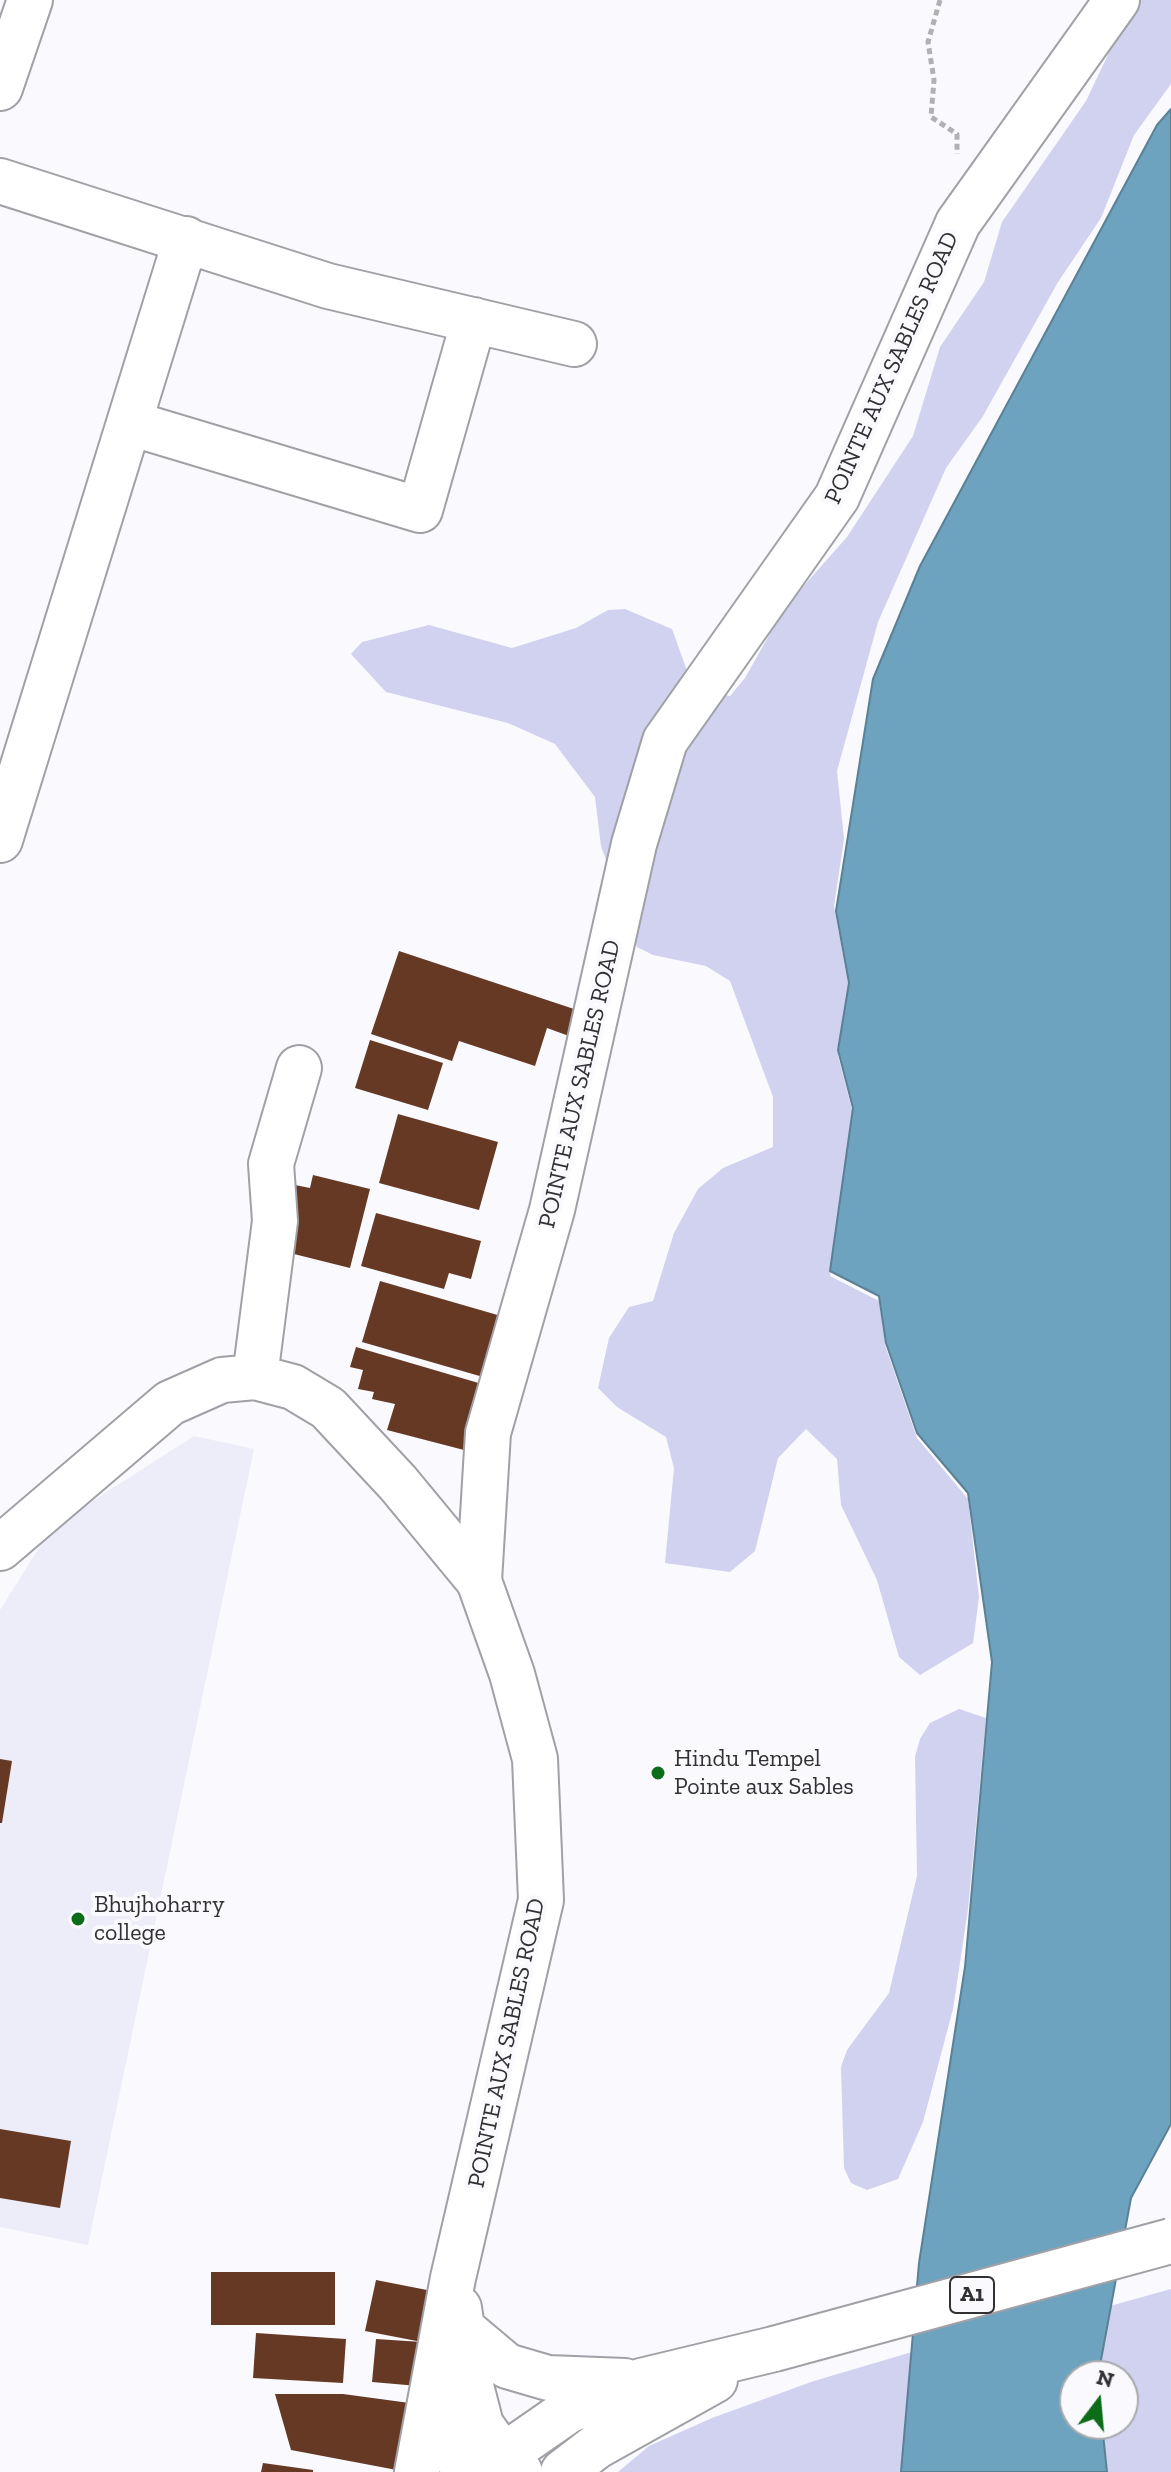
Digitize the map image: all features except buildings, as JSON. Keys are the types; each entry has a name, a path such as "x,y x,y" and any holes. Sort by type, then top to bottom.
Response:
{"main road":[{"path":"0,88 30,0"},
{"name":"POINTE AUX SABLES ROAD","path":"417,2472 453,2278 541,1900 535,1759 512,1674 479,1581 488,1433 552,1210 634,844 665,741 837,497 958,223 1117,0"},
{"path":"0,181 328,286 574,344"},
{"path":"0,840 16,727 130,423 186,239"},
{"path":"130,423 420,510 474,320"},
{"path":"255,1377 275,1221 271,1164 299,1068"},
{"path":"0,1548 170,1403 222,1380 255,1377 293,1387 328,1408 398,1483 479,1581"},
{"name":"A1","path":"495,2468 568,2411 641,2381 774,2349 1171,2241"},
{"path":"453,2278 481,2425 495,2468"},
{"path":"463,2329 507,2366 520,2370 548,2378 590,2382 641,2381"},
{"name":"A1","path":"563,2472 597,2446 664,2406 774,2349"},
{"path":"432,2397 440,2428 495,2468"}],"path":[{"path":"940,0 928,42 934,80 931,117 957,134 957,164"}],"shaded area":[{"path":"1134,0 1171,0 1171,84 1134,135 1101,218 1058,282 983,416 946,468 878,622 837,771 844,839 834,906 849,989 838,1056 853,1113 830,1276 879,1301 886,1348 917,1438 968,1499 979,1597 973,1643 920,1675 899,1657 877,1580 841,1505 837,1459 806,1429 778,1458 755,1551 730,1572 665,1563 674,1468 666,1437 617,1407 598,1388 609,1338 629,1307 653,1301 674,1233 698,1189 723,1168 773,1147 773,1097 730,981 706,966 653,955 637,947 601,846 595,797 555,744 508,723 386,692 351,654 362,642 429,625 512,648 576,628 608,610 625,609 672,629 694,690 730,696 745,678 785,607 847,537 913,436 940,347 984,282 1002,222 1086,101"},
{"path":"1171,109 1171,2124 1131,2198 1101,2360 1059,2360 1059,2440 1104,2440 1107,2472 901,2472 919,2263 965,1967 992,1662 968,1493 917,1433 886,1343 879,1296 830,1271 853,1108 838,1050 849,983 836,911 873,679 920,566 1157,125"},
{"name":"Bhujhoharry college","path":"194,1436 254,1449 88,2245 0,2227 0,1610 52,1527"},
{"path":"959,1709 986,1718 968,1909 953,2009 923,2122 898,2179 867,2190 851,2183 844,2168 841,2067 847,2050 889,1993 917,1876 915,1757 920,1739 930,1723"},
{"path":"1171,2289 1171,2472 1107,2472 1104,2440 1139,2440 1139,2360 1101,2360 1110,2306"},
{"path":"912,2352 901,2472 618,2472 649,2446 712,2418 814,2381"}],"place":[{"name":"Hindu Tempel Pointe aux Sables","path":"658,1773"},
{"name":"Bhujhoharry college","path":"78,1919"}]}
